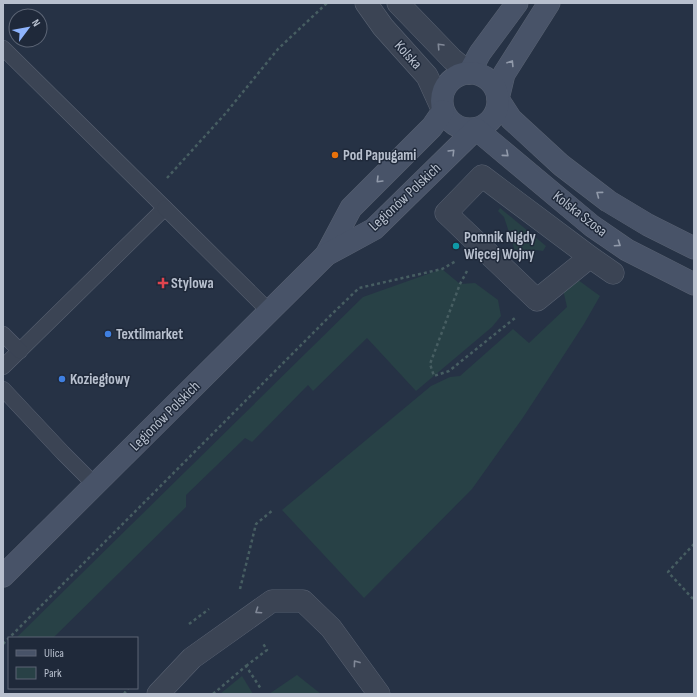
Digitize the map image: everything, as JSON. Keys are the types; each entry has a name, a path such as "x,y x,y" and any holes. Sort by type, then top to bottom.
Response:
{"street":[{"name":"Kolska","path":"366,3 383,27 427,76 443,110"},
{"name":"Kolska","path":"398,3 452,59 469,73"},
{"path":"469,73 480,53 517,3"},
{"path":"498,99 493,84 478,74 469,73 459,75 451,80 442,94 443,110 447,118 460,128 476,129 484,126 490,121 498,107 498,99 504,74 549,3"},
{"name":"Kolska Szosa","path":"498,99 511,119 561,164 608,201 648,225 694,248"},
{"name":"Legionów Polskich","path":"326,255 351,208 432,127 443,110"},
{"name":"Legionów Polskich","path":"3,576 326,255 374,229 476,129"},
{"name":"Kolska Szosa","path":"476,129 592,226 627,250 694,284"},
{"path":"590,257 537,300 446,213 482,176 613,273"},
{"path":"158,694 192,658 272,601 303,601 331,628 379,694"}],"lane":[{"path":"3,48 269,311"},
{"path":"3,366 165,208"},
{"path":"3,334 20,351"},
{"path":"3,389 63,454 95,485"}],"path":[{"path":"152,194 225,114 278,49 327,3"},
{"path":"481,247 460,284 430,364 434,376 449,371 537,300"},
{"path":"10,637 359,288 442,269 481,247"},
{"path":"235,592 240,589 256,524 274,510"},
{"path":"694,544 668,572 694,600"},
{"path":"188,625 212,608"},
{"path":"213,694 246,666 261,689"}],"green space":[{"path":"500,208 546,246 543,251 515,251 504,217 498,211"},
{"path":"442,269 460,284 475,283 498,300 501,316 492,327 416,391 367,338 313,391 308,385 252,442 245,438 186,495 186,507 54,637 17,637 363,297"},
{"path":"574,277 600,296 584,324 547,381 472,489 364,598 282,510 431,386 450,377 460,376 513,329 529,343 567,307 562,285"},
{"path":"297,675 321,694 269,694"},
{"path":"242,676 253,694 220,694"}],"place":[{"name":"Pod Papugami","path":"335,155"},
{"name":"Pomnik Nigdy Więcej Wojny","path":"456,246"},
{"name":"Stylowa","path":"163,283"},
{"name":"Textilmarket","path":"108,334"},
{"name":"Koziegłowy","path":"62,379"}]}
